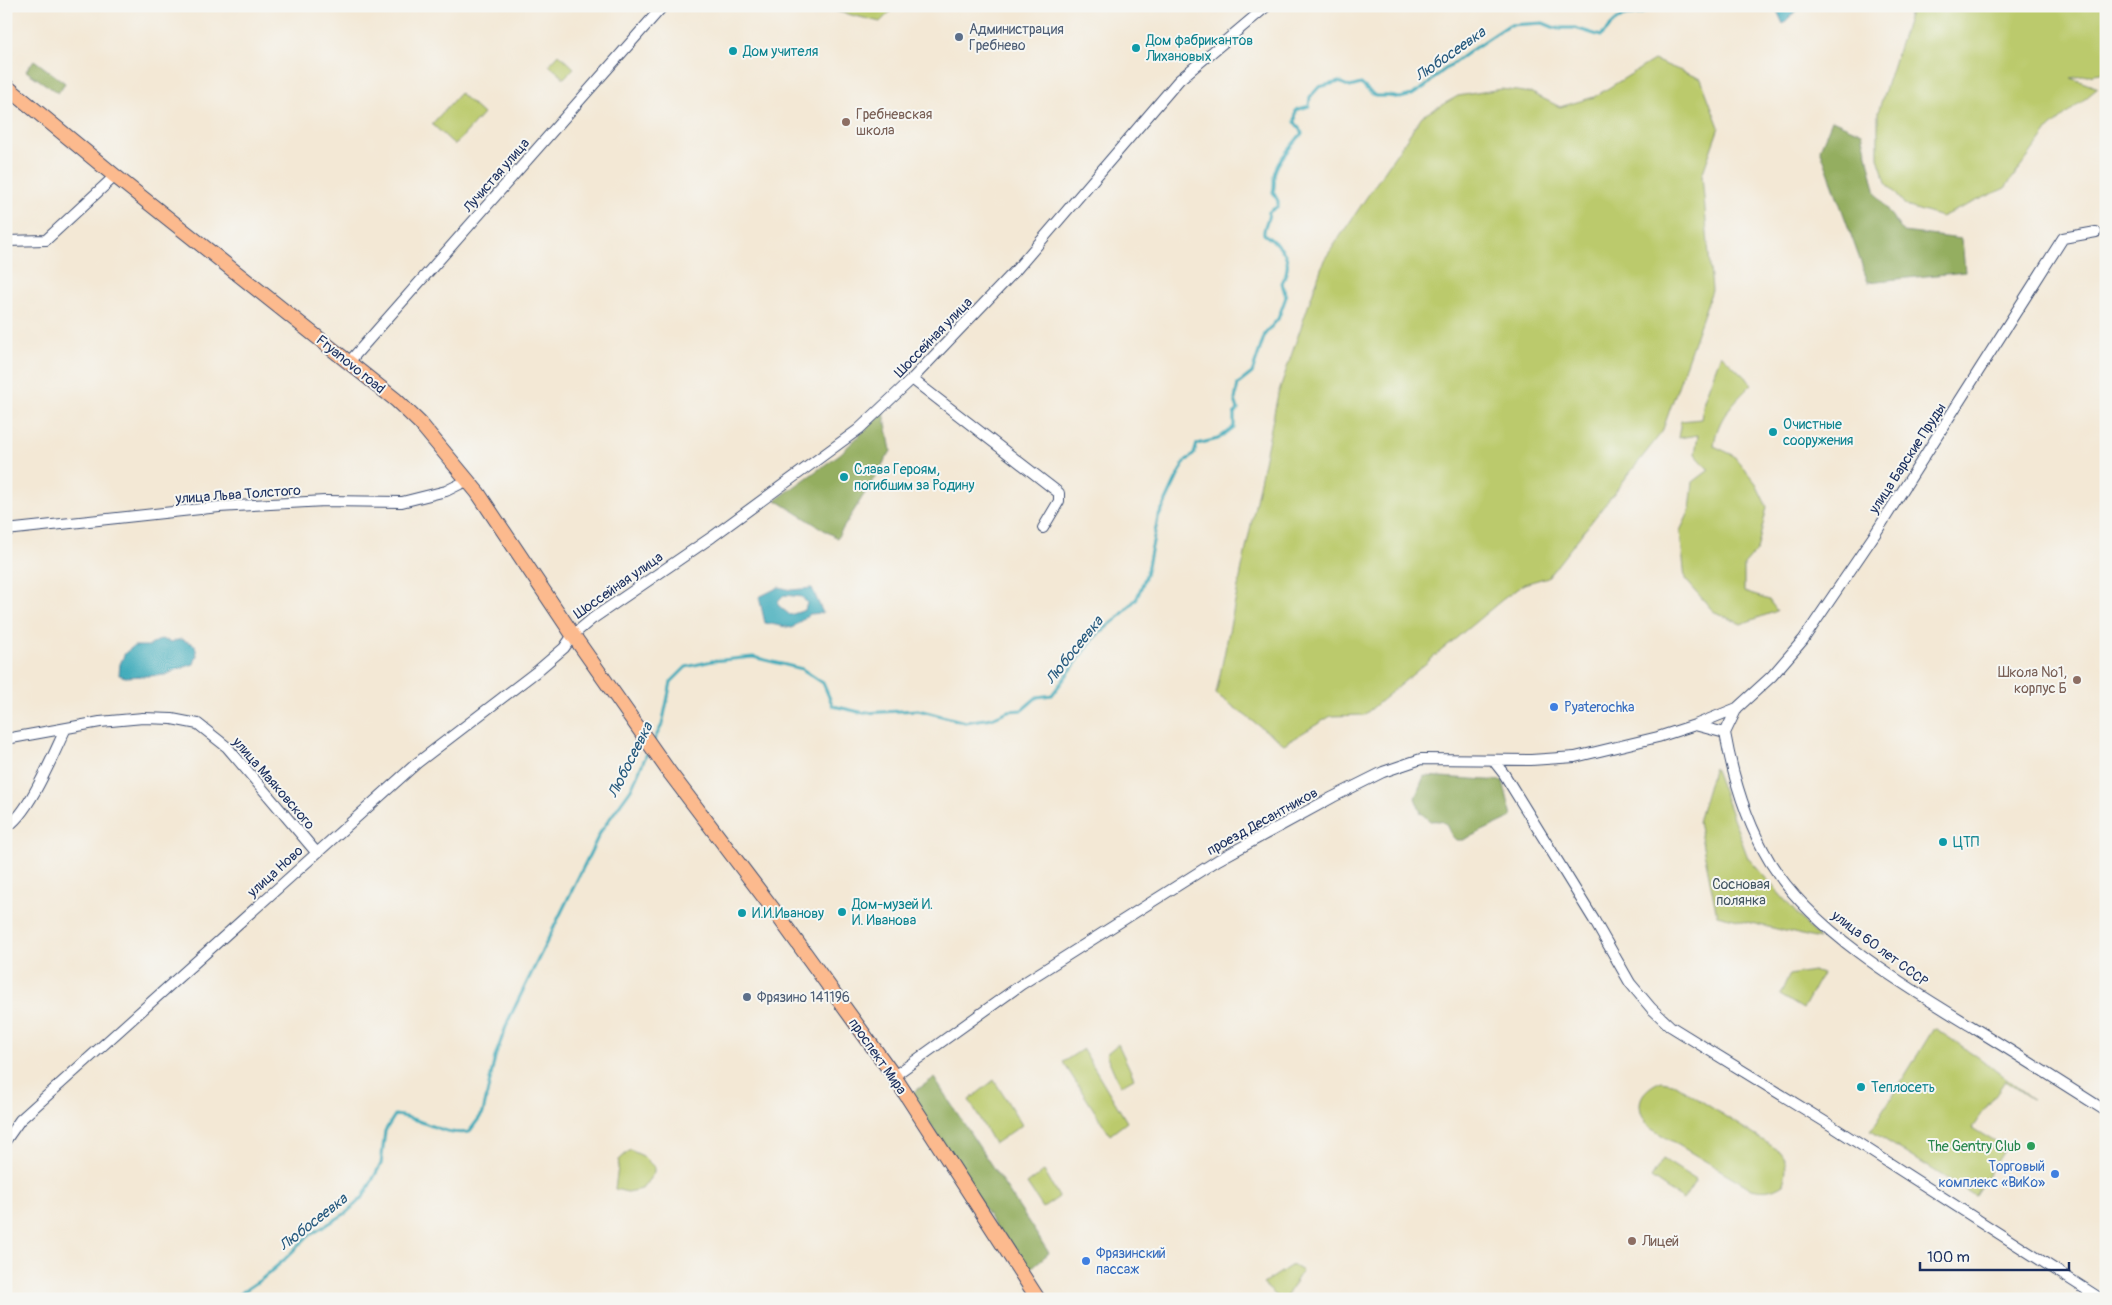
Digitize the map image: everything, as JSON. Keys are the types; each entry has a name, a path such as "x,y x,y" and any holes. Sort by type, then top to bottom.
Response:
{"main road":[{"name":"Fryanovo road","path":"6,86 115,176 349,362 414,417 468,480 573,635 626,709"},
{"name":"проспект Мира","path":"626,709 670,773 773,909 894,1076 1038,1299"}],"street":[{"name":"Лучистая улица","path":"349,362 663,6"},
{"name":"Шоссейная улица","path":"573,635 592,619 712,537 859,429 912,379 1057,224 1179,80 1261,8"},
{"path":"6,241 46,240 115,176"},
{"name":"улица Барские Пруды","path":"1737,708 1772,676 1803,640 1875,534 2063,238 2096,232"},
{"path":"912,379 1059,493 1059,501 1043,528"},
{"name":"улица Льва Толстого","path":"6,530 218,507 325,501 402,502 446,491 468,480"},
{"name":"улица Ново","path":"6,1140 20,1120 316,852 417,763 536,672 564,648 573,635"},
{"path":"1695,725 1725,733 1737,708"},
{"name":"проезд Десантников","path":"894,1076 1032,978 1224,856 1383,772 1422,759 1494,760 1575,757 1621,747 1695,725 1737,708"},
{"name":"улица Маяковского","path":"6,739 65,730 100,722 143,718 172,718 198,724 227,747 316,852"},
{"path":"6,827 15,822 22,811 47,769 65,730"},
{"name":"улица 60 лет СССР","path":"1725,733 1735,781 1748,820 1770,862 1795,896 1828,927 1882,969 1935,1005 2106,1111"},
{"path":"1494,760 1594,920 1630,983 1651,1008 1670,1026 1834,1127 2101,1299"}],"green space":[{"path":"830,6 896,6 880,22 835,11"},
{"path":"1912,6 2106,6 2106,72 2071,78 2098,88 2050,128 2005,188 1941,217 1906,206 1886,182 1878,158 1878,112"},
{"path":"559,54 574,68 564,78 549,65"},
{"path":"34,60 65,83 58,93 26,71"},
{"path":"1654,60 1701,79 1719,127 1702,175 1712,290 1662,432 1548,577 1524,584 1502,600 1364,715 1331,716 1284,744 1216,694 1278,394 1324,260 1422,116 1458,96 1501,89 1532,93 1560,107 1594,97"},
{"path":"460,93 483,114 455,145 432,124"},
{"path":"1832,120 1862,133 1876,194 1903,232 1962,239 1965,272 1868,282 1820,149"},
{"path":"1721,354 1752,384 1732,405 1722,419 1714,446 1733,455 1755,482 1767,507 1757,550 1744,565 1744,592 1769,600 1777,611 1741,624 1713,611 1685,579 1680,531 1690,510 1693,482 1709,470 1695,454 1698,435 1678,438 1681,421 1701,419 1704,400"},
{"path":"884,412 891,451 837,538 776,500 840,454"},
{"name":"Сосновая полянка","path":"1714,767 1748,858 1819,939 1717,915 1698,822"},
{"path":"1424,776 1503,781 1512,817 1463,840 1456,840 1445,823 1430,821 1421,813 1415,798"},
{"path":"1813,971 1822,974 1803,1009 1780,995 1789,975"},
{"path":"1934,1028 1977,1056 2032,1099 2005,1081 1972,1128 2005,1148 1975,1196 1871,1131"},
{"path":"1118,1044 1134,1078 1120,1086 1106,1054"},
{"path":"1083,1049 1127,1122 1110,1135 1063,1062"},
{"path":"934,1078 1049,1253 1025,1273 911,1094"},
{"path":"994,1080 1022,1125 994,1144 969,1100"},
{"path":"1661,1081 1673,1083 1778,1150 1784,1158 1786,1166 1783,1184 1768,1190 1752,1189 1650,1128 1642,1113 1640,1101 1647,1090"},
{"path":"630,1150 643,1156 654,1167 654,1173 642,1189 627,1192 615,1189 619,1160"},
{"path":"1663,1159 1696,1180 1683,1200 1651,1178"},
{"path":"1044,1171 1059,1197 1043,1208 1027,1184"},
{"path":"1292,1265 1302,1271 1285,1299 1280,1299 1263,1284"}],"water":[{"path":"1775,6 1796,6 1796,11 1783,24"},
{"path":"779,587 791,590 812,588 823,613 810,614 792,628 765,623 759,597","holes":["785,595 802,597 807,603 805,610 790,615 778,605 779,600"]},
{"path":"161,639 171,642 181,639 195,645 197,655 194,664 166,675 125,677 119,675 120,664 125,653 134,646 149,646"}],"waterway":[{"name":"Любосеевка","path":"653,742 662,725 671,682 686,667 712,661 753,657 802,669 823,683 833,706 864,713 918,710 965,722 992,718 1008,711 1022,710 1037,697 1052,695 1096,636 1120,616 1137,598 1146,575 1158,518 1184,463 1194,454 1197,444 1218,439 1234,427 1234,413 1238,409 1235,400 1238,384 1252,373 1265,334 1278,319 1286,297 1282,283 1286,274 1287,260 1285,254 1277,244 1264,234 1264,231 1269,212 1278,206 1278,201 1273,192 1275,171 1281,159 1302,133 1295,122 1296,110 1309,106 1310,97 1319,87 1339,82 1350,87 1361,84 1375,96 1400,98 1412,95 1470,51 1509,25 1543,23 1555,28 1575,28 1601,36 1622,17 1644,12 1644,6"},
{"name":"Любосеевка","path":"232,1299 262,1279 307,1237 346,1213 363,1197 381,1164 385,1131 395,1115 414,1119 450,1132 469,1132 483,1113 495,1057 508,1021 601,831 631,789 649,749"}],"place":[{"name":"Администрация Гребнево","path":"959,37"},
{"name":"Дом фабрикантов Лихановых","path":"1136,48"},
{"name":"Дом учителя","path":"733,51"},
{"name":"Гребневская школа","path":"846,122"},
{"name":"Очистные сооружения","path":"1773,432"},
{"name":"Слава Героям, погибшим за Родину","path":"844,477"},
{"name":"Школа №1, корпус Б","path":"2077,680"},
{"name":"Pyaterochka","path":"1554,707"},
{"name":"ЦТП","path":"1943,842"},
{"name":"Дом-музей И. И. Иванова","path":"842,912"},
{"name":"И.И.Иванову","path":"742,913"},
{"name":"Фрязино 141196","path":"747,997"},
{"name":"Теплосеть","path":"1861,1087"},
{"name":"The Gentry Club","path":"2031,1146"},
{"name":"Торговый комплекс «ВиКо»","path":"2055,1174"},
{"name":"Лицей","path":"1632,1241"},
{"name":"Фрязинский пассаж","path":"1086,1261"}]}
